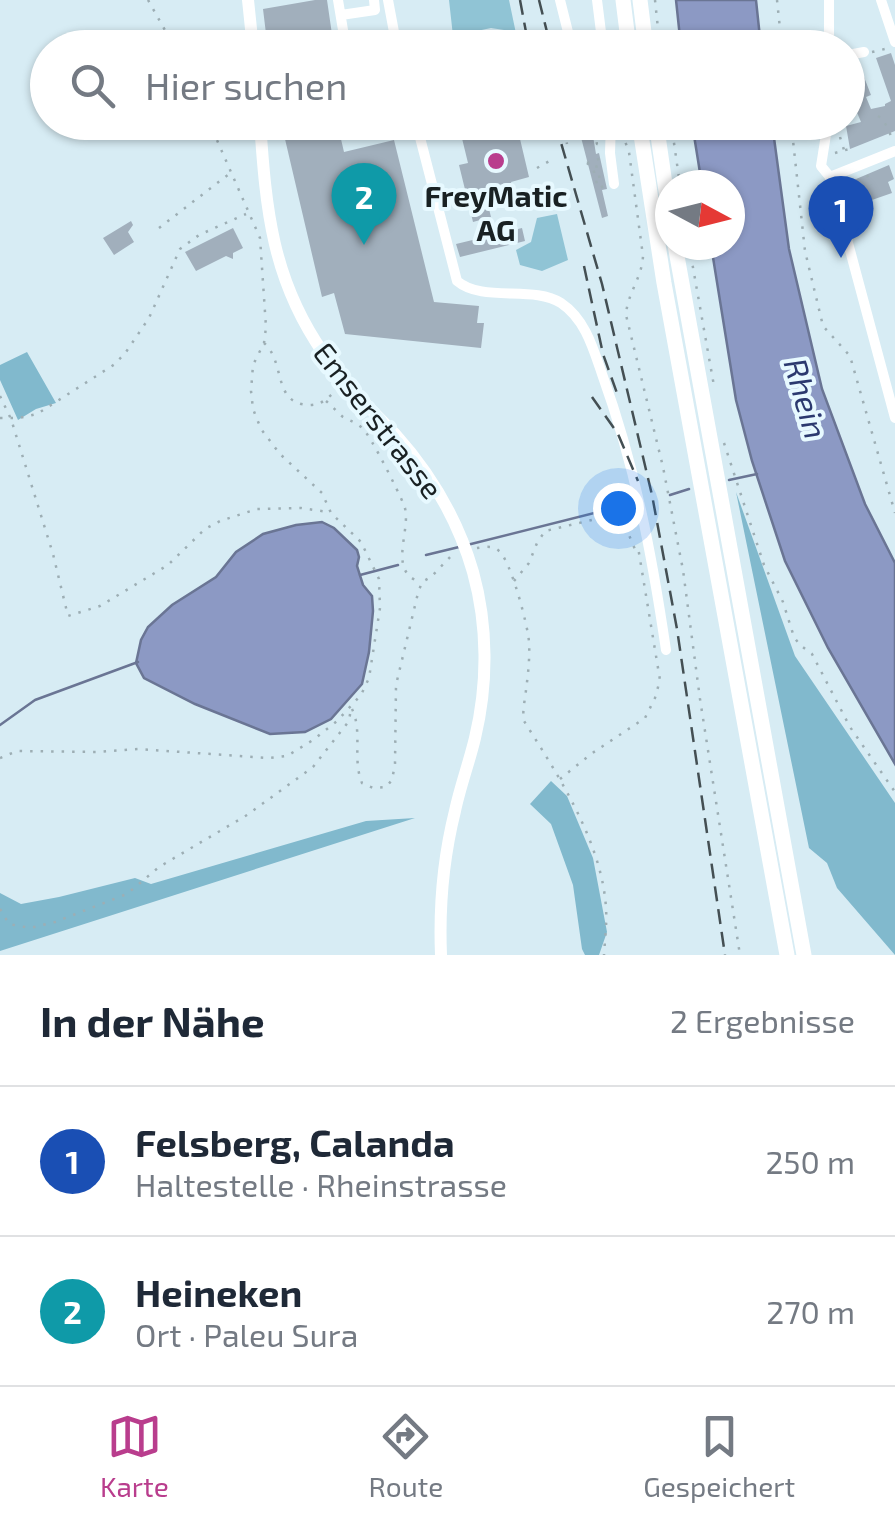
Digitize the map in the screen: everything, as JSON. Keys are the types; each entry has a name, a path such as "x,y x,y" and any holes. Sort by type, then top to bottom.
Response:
{"highway":[{"path":"624,0 627,30"},
{"path":"640,0 644,30"},
{"path":"642,140 664,283 787,955"},
{"path":"659,140 663,170"},
{"path":"678,260 804,955"}],"main road":[{"path":"248,0 251,30"},
{"name":"Emserstrasse","path":"261,140 265,198 279,263 293,299 311,334 344,381 411,452 432,482 454,522 474,576 484,632 484,676 475,739 445,858 441,955"}],"street":[{"path":"338,0 343,30"},
{"path":"341,15 375,10 374,0"},
{"path":"560,0 568,30"},
{"path":"597,0 601,30"},
{"path":"829,0 829,30"},
{"path":"881,0 892,38"},
{"path":"393,1 395,30"},
{"path":"421,140 457,282 471,289 544,296 571,312 586,332 622,428 642,507 666,650"},
{"path":"611,140 614,184"},
{"path":"825,140 821,166 830,177 895,418"},
{"path":"830,177 895,148"}],"path":[{"path":"148,0 165,30"},
{"path":"655,0 658,30"},
{"path":"777,0 780,30"},
{"path":"865,53 892,38"},
{"path":"878,116 895,148"},
{"path":"0,758 17,751 138,749 287,756 313,740 351,707 369,678 380,608 372,562 361,542 331,513 322,493 280,454 261,430 254,409 253,365 264,343 260,238 216,140"},
{"path":"566,140 567,144"},
{"path":"596,140 603,145"},
{"path":"626,140 643,246 642,270 626,304 626,322 682,570 740,955"},
{"path":"673,140 678,170"},
{"path":"793,140 805,251 823,326 850,356 895,514"},
{"path":"835,153 847,150 842,140"},
{"path":"537,168 552,159"},
{"path":"601,161 596,165 602,187 598,188 593,168 587,163 601,161"},
{"path":"865,169 871,185"},
{"path":"159,228 230,173"},
{"path":"0,418 36,414 115,364 149,318 180,249 217,226 248,213"},
{"path":"692,260 714,390"},
{"path":"264,343 276,357 281,384 290,398 308,405 326,401 344,381"},
{"path":"0,396 54,554 68,616 100,606 168,565 205,529 220,521 257,508 331,513"},
{"path":"326,401 369,434 405,507 402,556 414,581 431,578 456,552"},
{"path":"724,445 764,564 784,602 794,637 812,654 850,727 895,792"},
{"path":"514,582 546,532 613,515 623,521 639,556"},
{"path":"560,779 644,718 655,698 660,680 638,536"},
{"path":"469,550 499,550 514,582 529,641 522,714 560,779 597,860 606,906 604,955"},
{"path":"351,707 357,720 356,769 362,784 386,787 392,780 395,764 396,685 422,582"},
{"path":"0,909 9,924 30,928 127,894 159,867 248,815 313,767 348,721 351,707"}],"shaded area":[{"path":"449,0 509,0 515,30 452,30"},
{"path":"557,214 568,260 542,271 520,265 516,250 531,242 537,218"},
{"path":"27,352 56,403 18,420 0,380 0,365"},
{"path":"736,492 795,656 895,803 895,955 837,888 827,863 809,848"},
{"path":"551,781 567,796 593,858 607,932 599,955 585,955 582,949 573,885 551,824 530,804"},
{"path":"415,818 0,951 0,893 21,904 135,878 151,884 366,821"}],"water":[{"path":"676,0 756,0 759,30 679,30"},
{"name":"Rhein","path":"695,140 774,140 789,249 822,389 865,504 895,563 895,764 828,648 785,561 736,400 713,260 745,260 745,170 700,170"},
{"path":"322,522 357,550 357,566 363,585 372,596 373,611 362,684 331,719 305,732 270,734 195,704 144,678 136,663 141,640 148,627 172,605 216,577 236,552 263,534"}],"building":[{"path":"327,0 331,30 266,30 263,9"},
{"path":"891,53 895,65 895,131 850,149 848,140 865,140 865,80 871,109 891,101 876,58"},
{"path":"285,140 341,140 344,152 394,140 434,302 479,306 477,323 484,323 481,348 345,334 334,293 322,297"},
{"path":"462,140 520,140 529,177 511,182 514,194 506,196 503,184 484,189 491,217 473,222 459,165 468,163"},
{"path":"582,140 594,140 596,154 599,153 607,189 602,190 608,216 602,218"},
{"path":"889,165 894,179 888,182 892,193 869,201 873,212 865,216 849,182"},
{"path":"131,221 128,232 134,242 114,255 103,238"},
{"path":"233,228 243,248 233,253 233,259 226,256 196,271 185,252"},
{"path":"522,228 525,241 460,257 456,244"}],"waterway":[{"path":"729,480 757,474"},
{"path":"670,495 689,489"},
{"path":"467,545 634,503"},
{"path":"426,555 459,547"},
{"path":"360,575 398,565"},
{"path":"0,725 35,700 138,662"}],"railway":[{"path":"520,0 526,30"},
{"path":"539,0 546,30"},
{"path":"560,140 602,284 652,495 677,629 725,955"},
{"path":"584,266 603,354 618,396"},
{"path":"592,397 618,434 638,481"}],"place":[{"name":"FreyMatic AG","path":"496,161"},
{"name":"Heineken","path":"364,245"},
{"name":"Felsberg, Calanda","path":"841,258"}]}
